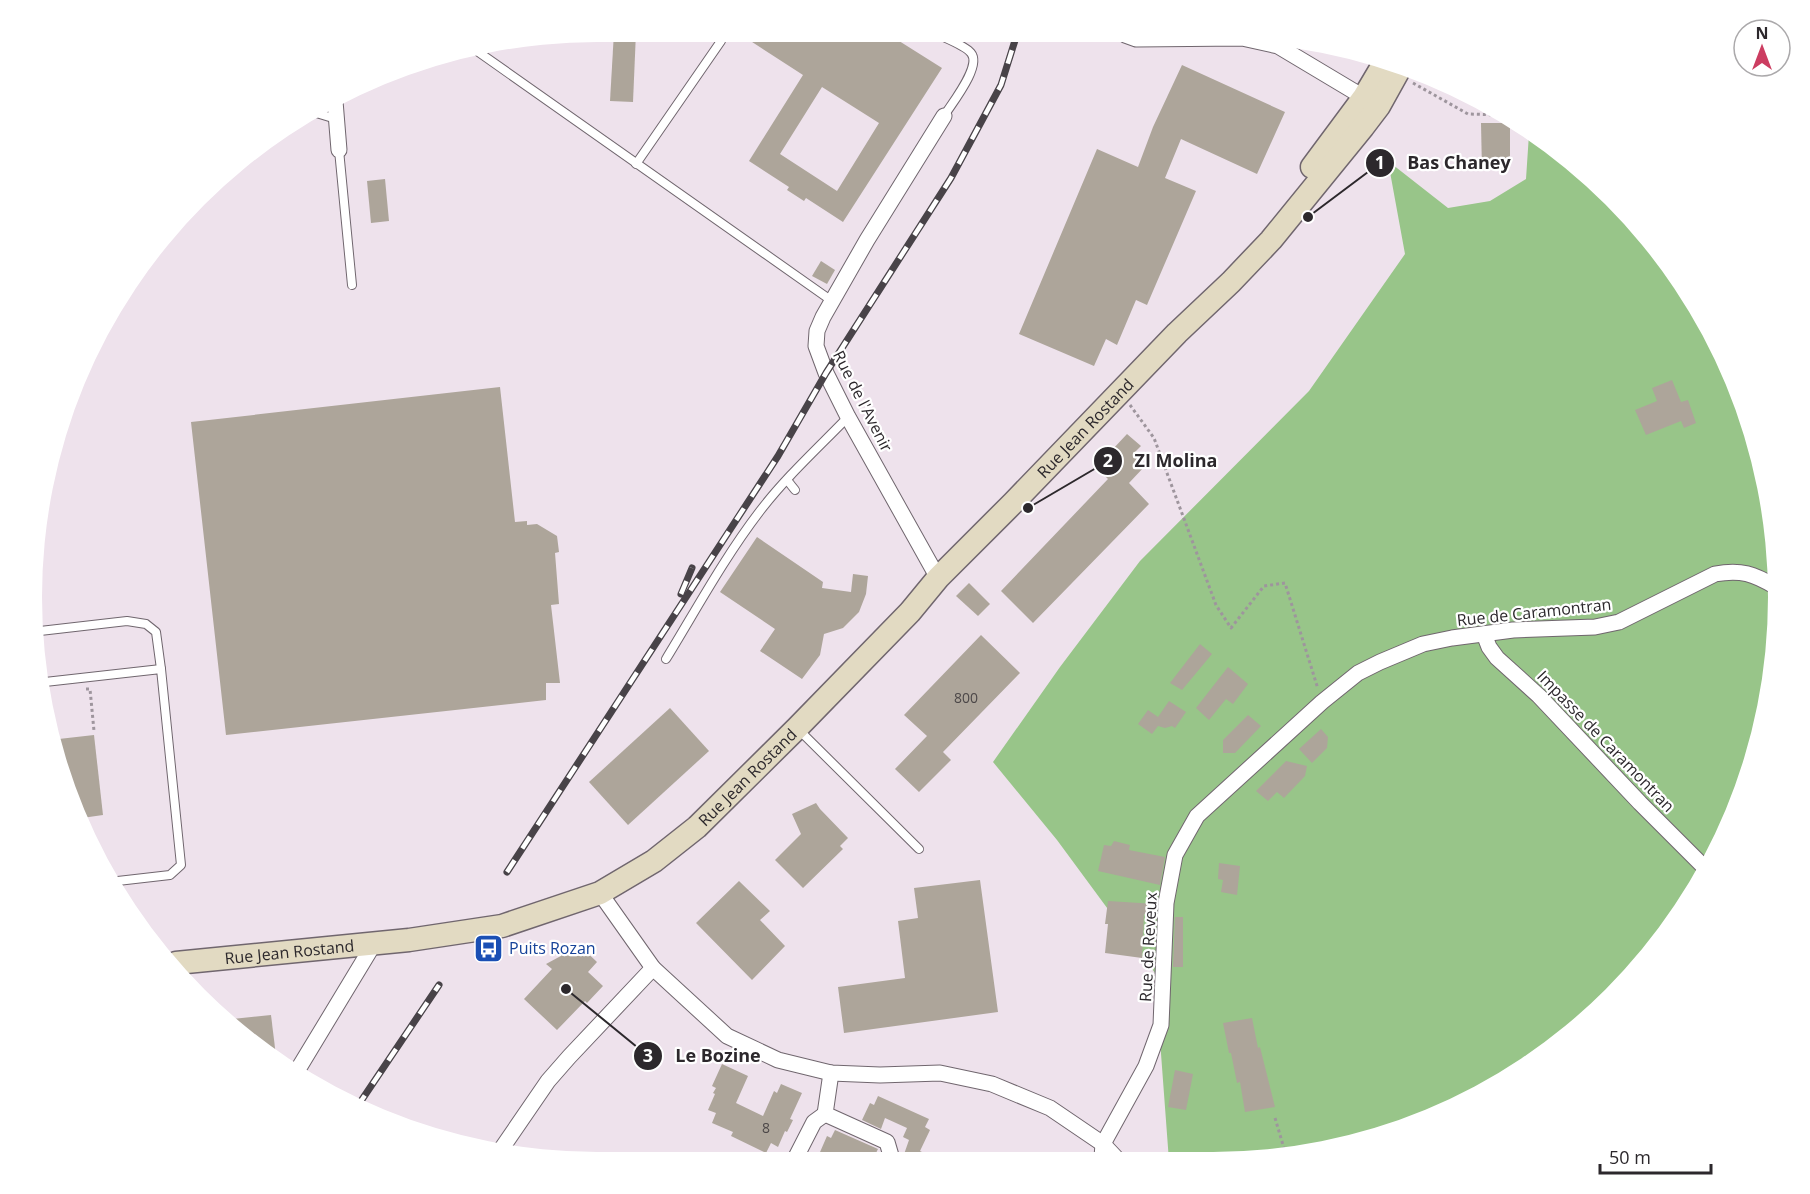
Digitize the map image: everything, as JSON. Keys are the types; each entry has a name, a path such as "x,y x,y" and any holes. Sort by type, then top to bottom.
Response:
{"main road":[{"name":"Rue Jean Rostand","path":"180,963 409,940 502,926 600,893 654,861 697,827 797,728 909,612 938,578 1177,333 1325,151 1371,102 1392,71"}],"street":[{"path":"1278,46 1371,102"},
{"path":"335,108 339,150"},
{"name":"Rue de l'Avenir","path":"938,578 848,417 826,374 816,346 817,331 832,301 944,116"},
{"name":"Rue de Caramontran","path":"1358,673 1424,644 1452,638 1513,630 1595,627 1619,622 1715,574 1728,571 1745,572 1768,583"},
{"name":"Impasse de Caramontran","path":"1484,634 1497,658 1561,718 1700,863"},
{"name":"Rue de Reveux","path":"1102,1152 1103,1144 1146,1066 1161,1025 1166,903 1176,855 1197,816 1322,702 1358,673"},
{"path":"600,893 652,968 727,1036 778,1060 831,1073 880,1075 940,1073 992,1084 1050,1108 1103,1144 1111,1152"},
{"path":"300,1066 375,942"},
{"path":"505,1144 548,1082 652,968"},
{"path":"799,1152 814,1122 825,1114 831,1073"},
{"path":"825,1114 887,1142 890,1152"}],"lane":[{"path":"636,164 720,42"},
{"path":"944,116 971,73 974,61 971,52 952,42"},
{"path":"482,55 832,301"},
{"path":"321,115 336,119"},
{"path":"339,150 352,285"},
{"path":"666,659 709,587 753,521 787,480 848,417"},
{"path":"787,480 795,490"},
{"path":"43,631 127,621 146,624 156,632 182,865 170,875 120,881"},
{"path":"49,682 161,669"},
{"path":"797,728 919,849"}],"path":[{"path":"1400,74 1468,114 1488,115"},
{"path":"1121,392 1154,438 1216,605 1231,628 1264,586 1285,583 1322,702"},
{"path":"79,690 90,689 94,730"},
{"path":"1275,1118 1284,1147"}],"green space":[{"path":"1529,141 1579,180 1630,231 1653,259 1694,320 1726,385 1739,419 1749,453 1763,525 1768,597 1763,669 1749,741 1739,775 1711,842 1694,874 1653,935 1630,963 1579,1014 1521,1058 1458,1095 1391,1123 1357,1133 1285,1147 1249,1151 1168,1152 1155,973 1057,840 993,762 1060,667 1140,561 1309,391 1405,254 1388,161 1448,208 1490,201 1526,179"}],"building":[{"path":"613,42 636,42 633,102 610,101"},
{"path":"752,42 901,42 942,68 843,222 806,198 804,201 787,190 789,187 749,161 803,75","holes":["822,87 879,123 837,191 780,154"]},
{"path":"1182,65 1285,112 1257,174 1181,139 1165,178 1196,191 1147,305 1136,300 1117,345 1106,339 1094,366 1019,334 1097,149 1138,167 1153,127"},
{"path":"1481,123 1502,123 1510,129 1510,156 1482,171"},
{"path":"385,179 389,221 371,223 367,181"},
{"path":"821,261 835,270 827,284 812,276"},
{"path":"1672,380 1681,402 1688,400 1696,423 1684,428 1681,421 1646,435 1635,410 1657,401 1652,388"},
{"path":"500,387 515,522 527,521 527,525 537,524 557,536 559,552 555,553 559,604 551,605 560,683 546,683 546,700 226,735 191,422"},
{"path":"1127,434 1141,446 1133,454 1145,466 1129,483 1149,504 1033,623 1001,591 1108,479 1096,467"},
{"path":"757,537 823,582 822,588 851,592 853,574 868,576 866,594 859,612 843,628 824,634 820,655 802,679 760,651 775,629 720,592"},
{"path":"969,583 990,604 978,616 956,596"},
{"path":"981,635 1020,673 943,752 951,760 919,792 895,769 927,736 904,715"},
{"path":"1200,644 1212,654 1182,690 1170,683"},
{"path":"1228,667 1248,684 1233,704 1226,699 1209,720 1196,708"},
{"path":"1169,701 1186,712 1175,728 1158,726 1152,734 1138,724 1148,710 1158,717"},
{"path":"670,708 709,751 628,825 589,782"},
{"path":"1248,715 1261,726 1235,753 1223,753 1223,740"},
{"path":"1321,729 1328,737 1327,748 1312,763 1299,749"},
{"path":"94,735 103,815 88,817 71,775 61,739"},
{"path":"1286,761 1307,766 1305,776 1284,798 1277,792 1268,801 1256,791"},
{"path":"816,803 848,838 840,846 843,849 803,888 775,860 801,834 792,814"},
{"path":"1114,841 1130,845 1129,850 1165,857 1160,885 1098,871 1104,845 1111,846"},
{"path":"1219,863 1240,866 1237,895 1221,892 1223,880 1218,879"},
{"path":"980,880 998,1012 844,1033 838,987 905,978 898,921 918,918 914,888"},
{"path":"739,881 770,911 760,920 785,946 752,980 696,923"},
{"path":"1108,901 1156,904 1156,915 1144,914 1142,958 1105,953"},
{"path":"1175,917 1183,917 1183,967 1173,967"},
{"path":"572,944 579,945 597,962 588,972 603,986 557,1030 524,999 552,969 546,964 559,957"},
{"path":"271,1015 275,1048 259,1037 237,1019"},
{"path":"1252,1018 1275,1107 1245,1112 1240,1082 1237,1083 1223,1023"},
{"path":"722,1064 748,1076 736,1103 763,1116 774,1091 777,1093 781,1084 802,1093 790,1119 793,1120 778,1147 771,1143 766,1152 764,1152 731,1136 733,1132 712,1123 716,1113 708,1110 716,1088 712,1086"},
{"path":"1175,1070 1193,1074 1186,1110 1168,1107"},
{"path":"878,1096 929,1119 925,1127 930,1130 920,1151 922,1152 905,1152 909,1140 903,1137 907,1128 885,1118 881,1129 862,1120 870,1103 874,1105"},
{"path":"835,1130 878,1149 876,1152 820,1152 827,1136 831,1138"}],"railway":[{"path":"507,872 778,456 826,373 951,178 1001,85 1014,42"},
{"path":"681,594 692,568"},
{"path":"362,1100 439,985"}],"place":[{"name":"Bas Chaney","path":"1308,217"},
{"name":"ZI Molina","path":"1028,508"},
{"name":"Puits Rozan","path":"488,948"},
{"name":"Le Bozine","path":"566,989"}]}
